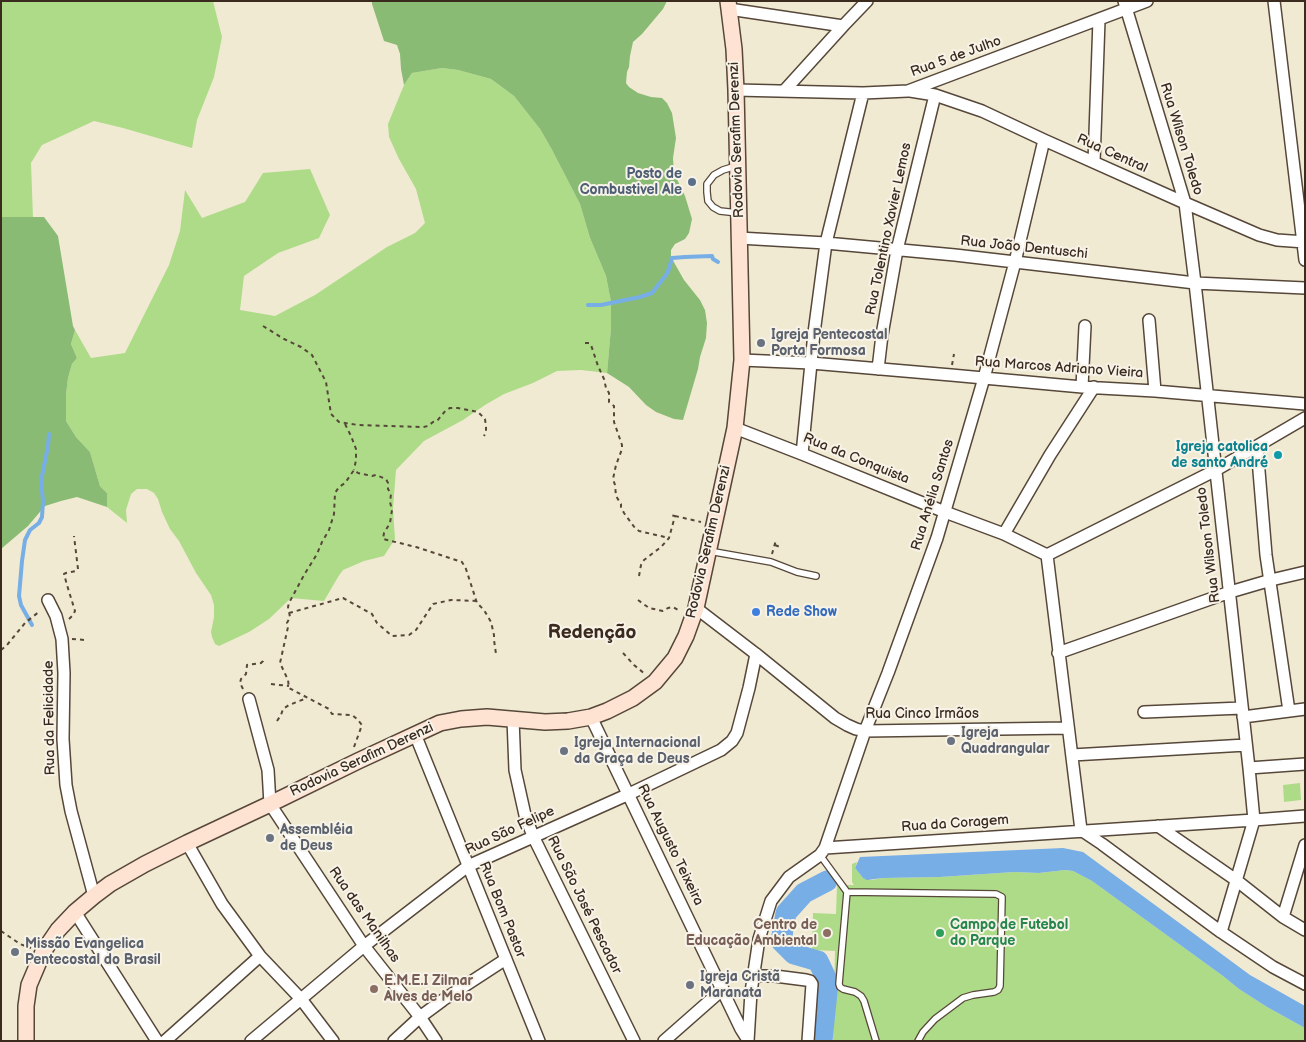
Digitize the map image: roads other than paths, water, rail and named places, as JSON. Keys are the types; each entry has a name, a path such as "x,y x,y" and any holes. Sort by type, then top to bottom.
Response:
{"main road":[{"name":"Rodovia Serafim Derenzi","path":"26,1041 26,1006 29,985 43,952 58,930 75,912 110,884 145,864 358,760 440,724 461,718 487,717 568,722 591,717 633,698 655,682 675,658 694,614 709,551 735,428 742,360 736,90 734,49 728,5"}],"street":[{"path":"784,91 867,1"},
{"name":"Rua 5 de Julho","path":"736,90 863,93 908,91 1099,20 1125,5 1147,1"},
{"path":"1274,1 1305,260"},
{"path":"728,5 843,26"},
{"name":"Rua Wilson Toledo","path":"1125,5 1185,203 1249,768 1254,820 1221,932"},
{"path":"1094,162 1099,20"},
{"name":"Rua Central","path":"908,91 935,95 982,110 1044,140 1259,235 1277,240 1304,242"},
{"path":"802,454 817,306 826,243 863,93"},
{"name":"Rua Tolentino Xavier Lemos","path":"878,369 897,250 935,95"},
{"name":"Rua Anélia Santos","path":"822,852 937,538 984,378 1015,262 1044,140"},
{"name":"Rua João Dentuschi","path":"739,238 826,243 897,250 1195,283 1305,288"},
{"path":"1149,320 1156,391"},
{"path":"1082,387 1086,326"},
{"name":"Rua Marcos Adriano Vieira","path":"742,360 951,374 1082,387 1156,391 1305,404"},
{"path":"1004,534 1050,455 1094,387"},
{"path":"1305,418 1216,470 1047,555 1081,830 1221,932 1273,967 1305,984"},
{"name":"Rua da Conquista","path":"735,428 1004,534 1047,555"},
{"path":"1257,447 1266,555 1289,711"},
{"path":"1058,653 1230,592 1305,572"},
{"name":"Rua da Felicidade","path":"48,600 56,616 64,652 63,739 66,784 71,811 94,896"},
{"name":"Rua Cinco Irmãos","path":"694,614 756,654 835,718 847,725 865,731 1068,728"},
{"name":"Rua São Felipe","path":"251,1041 364,946 468,866 629,794 721,750 737,733 756,654"},
{"path":"249,700 268,770 270,804"},
{"path":"1144,712 1243,713 1305,709"},
{"name":"Rua Augusto Teixeira","path":"591,717 742,1029 750,1040"},
{"name":"Rua São José Pescador","path":"513,719 515,770 525,815 533,836 634,1041"},
{"name":"Rua Bom Pastor","path":"415,734 539,1041"},
{"path":"1072,755 1246,746"},
{"path":"1249,768 1305,764"},
{"name":"Rua das Manilhas","path":"270,804 364,946 420,1017 436,1041"},
{"name":"Rua da Coragem","path":"822,852 1081,830 1305,816"},
{"path":"1158,826 1305,930"},
{"path":"187,844 222,904 260,956 301,999 333,1041"},
{"path":"1284,916 1305,845"},
{"path":"750,1040 753,976 759,939 771,901 789,877 822,852"},
{"path":"75,912 157,1041"},
{"path":"165,1041 260,956"},
{"path":"394,1041 420,1017 443,1000 506,959"},
{"path":"753,976 775,976 810,981 812,987 808,1041"},
{"path":"664,1041 724,992 736,1002 744,1003 751,1001"}],"lane":[{"path":"738,166 714,174 707,184 707,192 708,201 720,211 739,213"},
{"path":"709,551 771,562 797,572 816,576"},
{"path":"822,852 847,892 839,984 843,989 854,992 864,1000 876,1041"},
{"path":"847,892 996,894 1002,897 1000,986 998,990 963,998 935,1019 923,1032 918,1041"}],"water":[{"path":"1063,848 1083,852 1250,975 1305,1006 1305,1028 1239,989 1092,881 1073,871 1014,872 867,880 855,868 860,857"}],"waterway":[{"path":"588,305 601,305 652,293 666,275 672,258 712,256 718,262"},
{"path":"32,625 21,605 19,596 22,561 25,540 30,530 39,523 42,517 41,481 49,434"},
{"path":"822,1041 828,982 818,961 794,954 781,941 786,913 804,893 827,881"}],"place":[{"name":"Posto de Combustivel Ale","path":"692,182"},
{"name":"Igreja Pentecostal Porta Formosa","path":"761,343"},
{"name":"Igreja catolica de santo André","path":"1278,455"},
{"name":"Rede Show","path":"756,612"},
{"name":"Igreja Quadrangular","path":"951,741"},
{"name":"Igreja Internacional da Graça de Deus","path":"564,751"},
{"name":"Assembléia de Deus","path":"270,838"},
{"name":"Centro de Educação Ambiental","path":"827,933"},
{"name":"Campo de Futebol do Parque","path":"940,933"},
{"name":"Missão Evangelica Pentecostal do Brasil","path":"15,952"},
{"name":"Igreja Cristã Maranata","path":"690,985"},
{"name":"E.M.E.I Zilmar Alves de Melo","path":"374,989"}],"district":[{"name":"Redenção","path":"592,633"}]}
